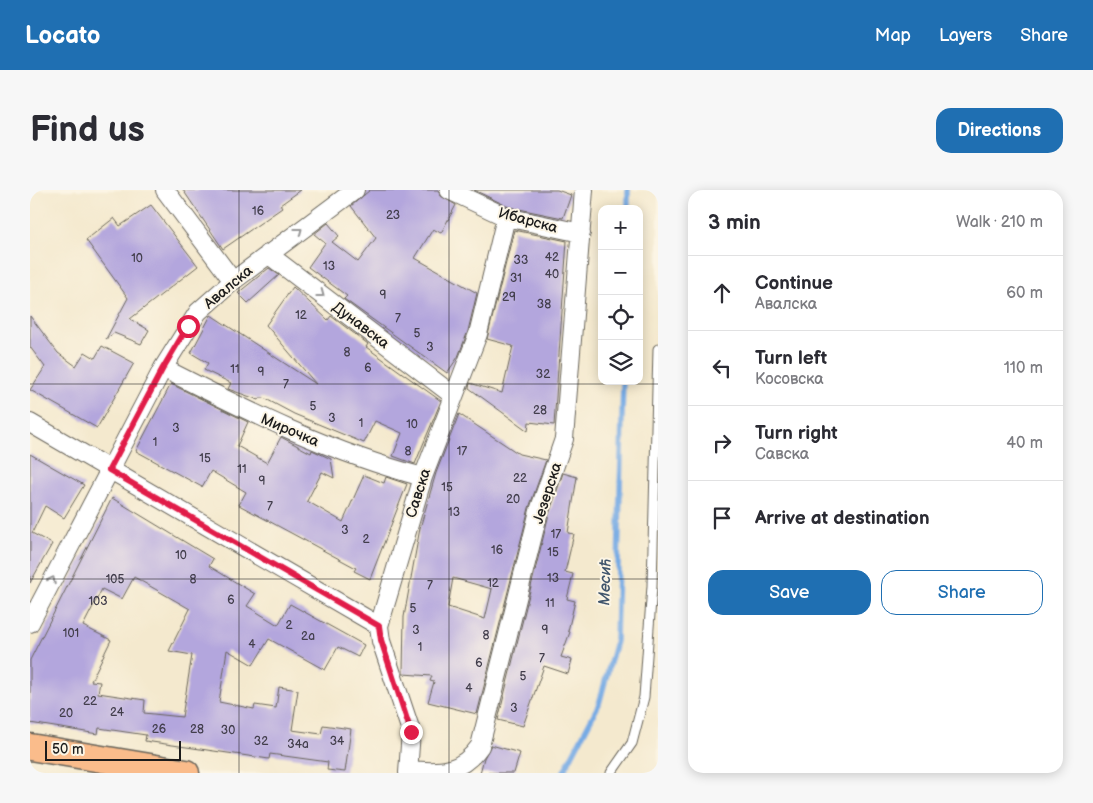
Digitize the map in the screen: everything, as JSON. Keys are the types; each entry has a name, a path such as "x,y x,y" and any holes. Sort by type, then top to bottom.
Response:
{"main road":[{"path":"30,748 186,773"}],"street":[{"path":"165,190 233,281"},
{"name":"Авалска","path":"30,623 163,368 198,312 233,281 355,190"},
{"name":"Ибарска","path":"449,190 506,217 581,233"},
{"name":"Језерска","path":"408,772 447,773 456,770 473,757 480,746 539,511 564,439 584,190"},
{"name":"Савска","path":"408,772 411,732 381,640 379,626 423,477 478,334 506,217"},
{"name":"Дунавска","path":"268,254 454,396"},
{"name":"Мирочка","path":"163,368 251,413 342,453 382,467 423,477"},
{"path":"30,423 379,626"}],"lane":[{"path":"611,773 632,743 644,697 652,586 658,349"}],"building":[{"path":"183,190 301,190 280,205 282,208 223,249"},
{"path":"370,190 438,190 441,196 456,205 441,233 433,229 415,258 477,293 468,331 458,357 447,373 344,299 347,296 308,267 325,243 314,234 328,223 339,236 332,242 358,262 376,238 351,206"},
{"path":"474,190 557,190 571,195 563,218 509,207"},
{"path":"151,205 198,266 130,319 149,330 141,344 114,333 106,339 128,298 86,240 114,218 120,226"},
{"path":"514,230 567,241 554,425 529,422 528,431 469,388 470,383 502,393 513,346 487,339"},
{"path":"269,268 279,275 248,303 238,293"},
{"path":"293,287 328,320 331,316 368,344 366,347 441,401 415,464 393,456 402,433 375,421 364,443 294,414 264,398 259,400 228,389 231,383 204,370 208,363 191,353 211,315 316,384 266,325"},
{"path":"30,316 58,353 76,366 85,352 95,358 102,346 134,363 97,428 30,390 45,367 30,347"},
{"path":"171,384 248,422 237,446 267,463 281,437 311,453 312,450 331,459 334,478 322,472 307,501 343,522 364,475 384,483 386,477 407,484 370,579 354,571 356,568 239,505 246,492 211,471 202,487 136,451"},
{"path":"459,414 519,454 546,460 529,508 477,714 428,702 434,682 430,681 432,676 403,674 404,617 420,528 436,473","holes":["453,578 492,589 485,619 448,607"]},
{"path":"30,454 84,485 64,518 45,506 32,533 52,544 30,583"},
{"path":"563,473 577,477 568,533 574,534 565,572 573,574 567,599 575,601 568,631 570,632 561,657 572,660 568,674 544,666 523,726 498,720 549,514"},
{"path":"112,498 213,559 209,566 255,594 247,606 278,625 290,604 364,645 358,657 338,647 325,670 269,639 253,665 227,650 219,702 254,709 255,705 276,708 279,687 298,690 292,730 321,734 323,725 351,729 345,772 327,770 328,762 270,754 269,759 145,741 146,735 99,728 98,734 30,723 30,660","holes":["134,577 190,609 169,651 192,655 182,717 144,713 145,700 98,693 100,682 91,681 111,640 83,626 102,589 122,599"]},
{"path":"491,745 520,753 514,773 480,773 484,758"}],"waterway":[{"name":"Месић","path":"628,190 628,205"},
{"name":"Месић","path":"563,773 599,704 616,641 623,385"}],"route":[{"path":"188,326 163,368 109,470 379,626 381,640 411,732"}]}
